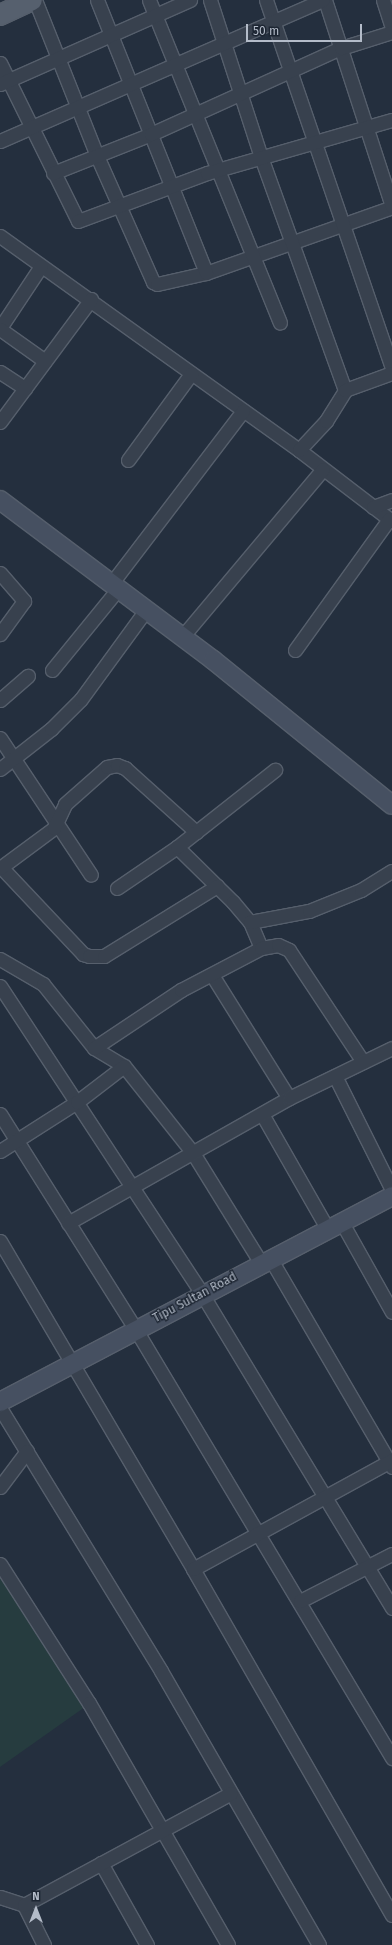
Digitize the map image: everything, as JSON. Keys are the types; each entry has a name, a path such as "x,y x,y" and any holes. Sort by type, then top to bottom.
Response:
{"main road":[{"path":"0,15 32,0"},
{"path":"0,500 182,637 392,805"},
{"name":"Tipu Sultan Road","path":"0,1402 202,1294 392,1196"}],"street":[{"path":"0,141 78,106 131,84 224,42 324,0 392,206 254,258 206,273 157,284 153,282 97,156 78,106 59,58 35,0"},
{"path":"97,0 174,187 206,273"},
{"path":"149,0 280,322"},
{"path":"4,83 190,0"},
{"path":"210,0 261,157 294,244 345,390"},
{"path":"266,0 392,367"},
{"path":"383,0 392,27"},
{"path":"53,173 151,134 341,48 392,32"},
{"path":"0,63 4,83 32,127 53,173 78,221 120,208 217,170 366,126 392,120"},
{"path":"0,236 41,266 91,299 191,374 299,450 391,520 295,650"},
{"path":"41,266 0,329 45,361"},
{"path":"0,422 91,299"},
{"path":"0,372 25,388"},
{"path":"299,450 326,421 345,390 392,373"},
{"path":"128,460 191,374"},
{"path":"52,670 243,411"},
{"path":"182,637 323,469"},
{"path":"373,507 392,500"},
{"path":"0,573 24,601 0,634"},
{"path":"0,769 51,729 81,700 146,610"},
{"path":"0,700 28,676"},
{"path":"0,738 58,822 91,875"},
{"path":"196,832 125,768 117,765 107,767 65,804 58,822 0,867 83,954 89,956 104,956 217,886"},
{"path":"117,888 177,847 275,770"},
{"path":"177,847 217,886 250,922 261,948"},
{"path":"250,922 309,911 361,890 392,871"},
{"path":"94,1048 181,990 261,948 278,945 289,950 363,1062"},
{"path":"0,959 43,984 94,1048 124,1066 193,1152 265,1261 391,1463 326,1496 193,1569"},
{"path":"212,975 290,1098"},
{"path":"0,986 77,1102 131,1188 202,1294 369,1566 392,1608"},
{"path":"68,1223 290,1098 392,1048"},
{"path":"0,1151 77,1102 124,1066"},
{"path":"335,1076 392,1190"},
{"path":"0,1114 136,1330 300,1601 392,1758"},
{"path":"262,1114 392,1312"},
{"path":"0,1241 193,1569 392,1915"},
{"path":"0,1408 161,1671 319,1945"},
{"path":"0,1487 27,1451"},
{"path":"300,1601 392,1554"},
{"path":"0,1564 89,1703 164,1830 228,1945"},
{"path":"24,1905 231,1794"},
{"path":"102,1863 147,1945"},
{"path":"0,1897 24,1905 44,1945"}],"green space":[{"path":"0,1560 92,1702 0,1767"}]}
